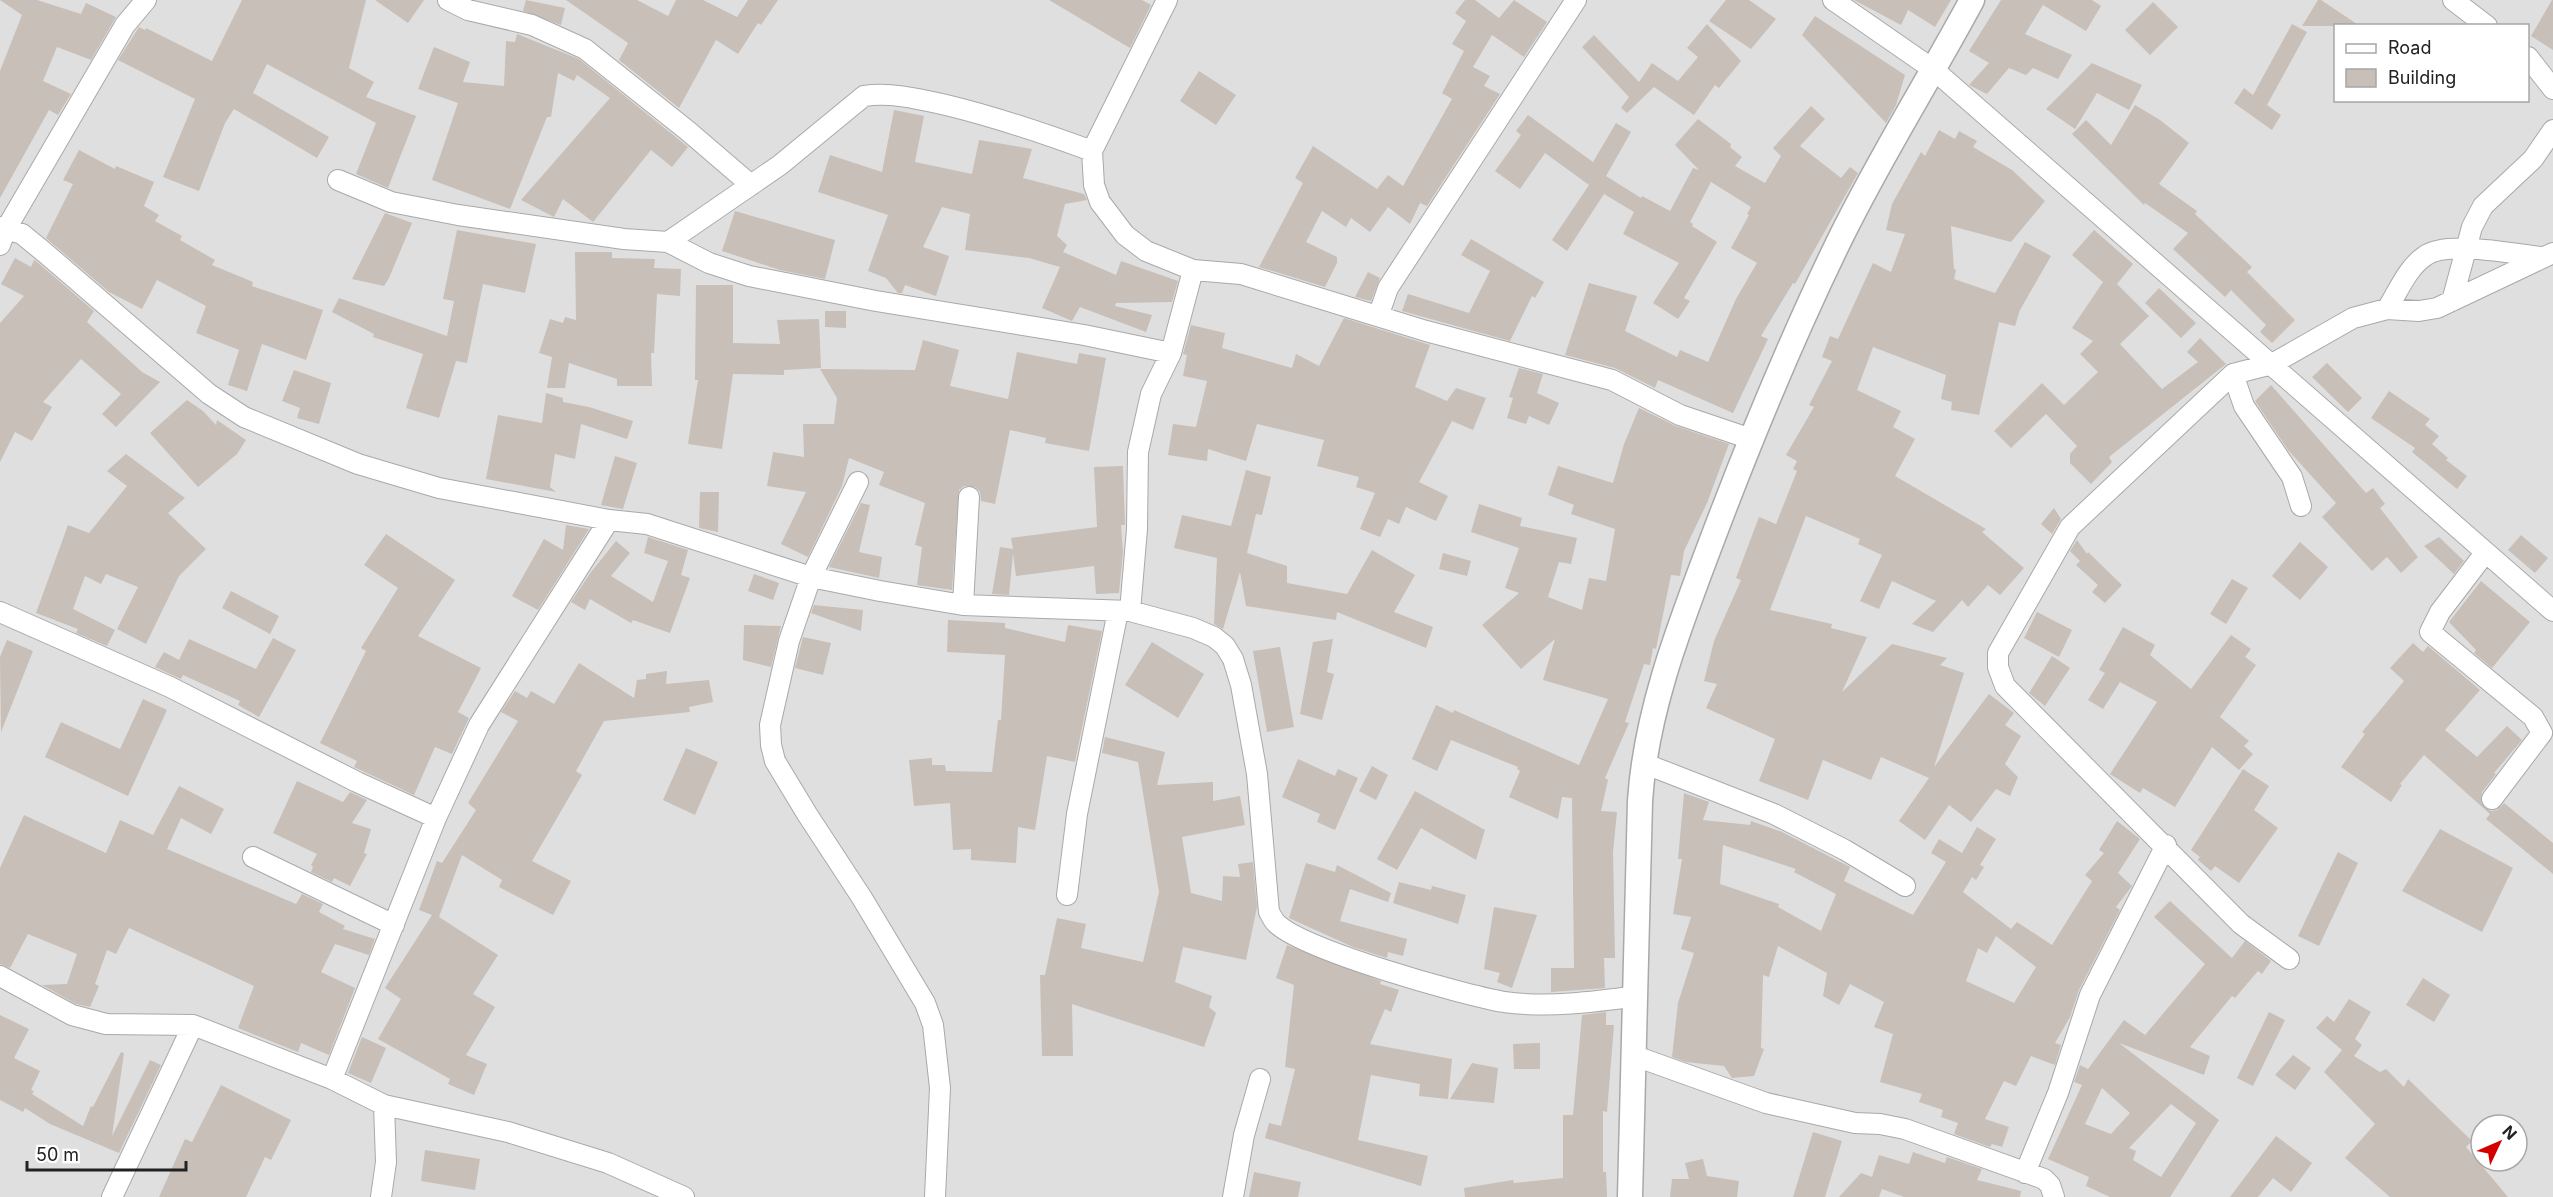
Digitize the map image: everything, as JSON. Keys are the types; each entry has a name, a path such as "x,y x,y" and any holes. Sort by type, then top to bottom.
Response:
{"street":[{"path":"2,234 125,25 146,0"},
{"path":"448,0 468,10 532,25 585,49 688,130 751,185"},
{"path":"1167,0 1092,151 1094,185 1112,221 1125,235 1146,251 1194,270 1241,274 1379,314 1426,331 1612,380 1680,415 1750,440"},
{"path":"1379,314 1388,288 1576,0"},
{"path":"1833,0 1934,70 2553,611"},
{"path":"1630,1197 1643,763 1663,678 1750,440 1794,335 1885,153 1972,0"},
{"path":"2453,0 2484,24"},
{"path":"2529,58 2553,89"},
{"path":"668,242 820,134 864,96 880,94 921,100 1003,118 1092,151"},
{"path":"2452,301 2472,227 2483,206 2533,159 2553,130"},
{"path":"338,180 391,202 458,215 624,239 668,242 709,263 749,276 876,301 1084,335 1171,353"},
{"path":"2,234 22,234 209,394 244,417 358,464 440,488 609,520 647,524 811,577 963,605 1124,611 1193,628 1214,637 1225,646 1233,659 1241,685 1257,774 1269,912 1275,923 1300,938 1363,962 1505,1002 1545,1004 1637,996"},
{"path":"2387,309 2412,269 2426,254 2445,249 2467,249 2547,255"},
{"path":"2289,959 2241,924 2166,845 2005,686 1998,667 1998,653 2070,528 2233,374 2272,364 2353,318 2387,309 2419,311 2437,308 2547,255"},
{"path":"1067,895 1077,814 1124,611 1137,529 1138,452 1150,394 1171,353 1194,270"},
{"path":"2233,374 2244,406 2292,477 2301,506"},
{"path":"858,482 811,577 777,691 770,725 771,745 775,761 925,1003 933,1025 940,1088 935,1197"},
{"path":"963,605 969,497"},
{"path":"332,1079 436,818 479,725 609,520"},
{"path":"2485,552 2440,612 2430,632 2534,717 2542,734 2492,799"},
{"path":"0,612 170,687 357,782 436,818"},
{"path":"1643,763 1774,814 1845,850 1905,886"},
{"path":"2025,1173 2058,1094 2090,995 2166,845"},
{"path":"253,857 394,925"},
{"path":"0,976 72,1015 106,1024 193,1025 332,1079 384,1105 508,1132 608,1163 684,1197"},
{"path":"112,1197 193,1025"},
{"path":"1635,1056 1774,1105 1855,1123 1881,1124 1905,1129 2044,1179 2050,1185 2054,1197"},
{"path":"1233,1197 1244,1135 1260,1079"},
{"path":"381,1197 386,1162 384,1105"}],"shaded area":[{"path":"0,0 2553,0 2553,1197 0,1197"}],"building":[{"path":"0,0 37,0 81,14 86,3 116,17 91,60 57,47 43,81 71,94 58,115 49,110 0,198 0,71 22,15"},
{"path":"242,0 366,0 349,68 374,82 366,97 416,116 388,188 356,174 376,123 267,64 253,93 329,137 317,158 234,109 225,123 199,191 163,177 195,99 118,60 139,27 145,30 146,28 212,61"},
{"path":"375,0 424,0 408,23"},
{"path":"526,0 565,8 561,25 523,11"},
{"path":"566,0 637,0 668,16 676,0 703,0 737,17 748,0 778,0 761,25 758,23 738,54 716,40 679,108 619,60 628,43"},
{"path":"1049,0 1142,0 1151,5 1130,48"},
{"path":"1465,0 1475,0 1499,18 1514,0 1547,22 1524,57 1492,35 1473,67 1490,76 1484,86 1500,94 1427,206 1420,203 1410,224 1388,207 1370,232 1351,218 1346,227 1322,211 1306,242 1337,257 1337,263 1325,287 1259,267 1303,183 1295,178 1313,146 1377,189 1388,175 1403,186 1452,99 1442,93 1464,51 1452,44 1466,21 1455,13"},
{"path":"1726,0 1749,0 1776,19 1751,49 1709,21"},
{"path":"1854,0 1951,0 1935,27 1908,10 1901,25"},
{"path":"2001,0 2092,0 2101,6 2086,31 2043,5 2025,34 2072,55 2058,79 2033,68 2026,75 2009,68 1987,94 1969,85 1989,63 1969,51"},
{"path":"2318,0 2357,24 2334,24 2334,26 2302,26"},
{"path":"2553,0 2553,50 2531,36"},
{"path":"2153,2 2178,27 2150,55 2125,30"},
{"path":"1815,16 1905,75 1896,105 1886,123 1802,35"},
{"path":"1707,24 1741,61 1719,88 1715,85 1694,115 1654,87 1627,113 1621,108 1629,97 1582,47 1594,35 1639,82 1652,63 1678,81 1698,57 1687,48"},
{"path":"2292,24 2307,32 2267,105 2281,115 2272,130 2234,103 2244,88 2253,95"},
{"path":"517,34 579,59 688,147 672,167 651,150 593,222 563,199 554,217 521,200 610,98 577,75 574,81 558,73 551,117 547,117 510,209 432,180 458,103 418,89 434,47 470,62 463,82 504,86 506,41 515,42"},
{"path":"2092,63 2142,85 2129,110 2097,93 2075,129 2046,109"},
{"path":"1199,71 1236,95 1216,125 1180,101"},
{"path":"2135,105 2160,120 2189,143 2159,184 2197,211 2195,214 2252,267 2247,272 2295,320 2272,343 2260,332 2266,325 2231,290 2225,297 2173,249 2188,233 2145,203 2144,205 2072,134 2086,120 2111,145"},
{"path":"1811,106 1825,119 1800,146 1841,178 1850,167 1858,173 1795,284 1793,283 1761,336 1768,339 1733,413 1658,380 1655,388 1615,368 1565,355 1589,283 1637,296 1625,331 1677,357 1680,350 1708,362 1736,299 1757,263 1731,248 1751,207 1711,182 1690,222 1692,226 1717,242 1684,298 1690,301 1678,319 1653,303 1679,263 1623,234 1634,212 1604,194 1567,251 1552,240 1589,185 1545,153 1520,189 1495,171 1521,135 1516,131 1528,115 1593,162 1616,123 1631,132 1606,176 1641,198 1642,196 1670,211 1693,168 1699,170 1675,145 1698,119 1731,144 1730,147 1742,157 1735,166 1765,183 1781,156 1773,148"},
{"path":"894,110 924,116 915,162 972,174 979,140 1032,149 1023,178 1084,194 1087,200 1065,204 1057,236 1067,245 1063,252 1116,275 1121,261 1178,281 1172,302 1116,303 1115,306 1152,315 1146,332 1080,307 1072,321 1042,308 1060,267 1029,258 965,250 970,214 942,207 923,247 949,256 936,296 905,285 902,293 898,293 886,278 868,271 888,215 818,192 830,155 882,172"},
{"path":"1939,130 1955,139 1959,131 1977,141 1973,147 2012,170 2045,201 2011,242 1951,226 1954,269 1956,270 1954,279 1995,293 2025,242 2051,256 2020,310 2015,326 1999,322 1979,415 1951,410 1952,402 1941,399 1946,375 1873,347 1857,390 1901,411 1893,427 1915,439 1895,476 1986,529 1982,532 2024,568 2000,595 1988,585 1968,607 1962,600 1933,632 1912,624 1936,601 1892,581 1879,609 1860,601 1882,555 1858,544 1860,539 1806,516 1770,610 1832,624 1831,628 1867,637 1842,692 1892,644 1947,658 1940,665 1964,673 1934,767 1989,694 2014,713 2005,725 2021,736 2005,764 2018,777 2010,796 1996,789 1971,822 1949,805 1925,840 1899,821 1929,778 1881,757 1871,780 1823,760 1808,800 1759,781 1775,739 1706,708 1717,684 1704,681 1714,641 1741,580 1736,578 1759,517 1776,524 1797,471 1793,469 1797,461 1786,455 1814,407 1809,405 1832,361 1822,357 1830,336 1838,339 1873,263 1891,272 1905,234 1886,230 1892,204 1921,152 1925,156"},
{"path":"79,150 115,169 116,166 154,182 144,206 159,215 155,221 182,236 180,240 215,260 212,265 253,282 252,286 323,310 306,360 262,344 247,391 228,385 239,350 196,333 206,306 157,280 142,309 109,292 46,238 73,184 63,180"},
{"path":"735,211 835,240 825,279 780,270 722,251"},
{"path":"385,213 412,223 389,278 384,286 352,279"},
{"path":"457,230 536,244 525,293 483,284 467,363 456,361 439,418 406,408 423,354 373,337 374,334 332,312 339,298 447,336 454,301 443,299"},
{"path":"2094,230 2133,264 2117,284 2149,316 2120,344 2162,389 2198,362 2187,352 2200,338 2226,364 2109,457 2112,462 2091,484 2070,463 2070,454 2077,446 2046,414 2011,448 1994,431 2042,383 2064,405 2098,372 2080,354 2093,341 2072,328 2103,282 2072,255"},
{"path":"1471,239 1544,282 1535,298 1532,296 1510,341 1402,311 1408,294 1469,313 1490,271 1461,255"},
{"path":"575,252 612,252 612,258 655,259 654,268 681,269 680,296 657,294 654,353 651,353 652,386 617,386 617,379 569,363 565,388 547,388 552,357 539,353 550,319 563,323 565,317 576,320"},
{"path":"15,258 31,267 34,260 36,261 94,311 87,322 142,372 160,382 116,427 102,414 121,394 81,359 43,402 52,407 32,441 15,432 0,462 0,323 24,296 1,284"},
{"path":"1368,272 1380,278 1371,301 1355,297"},
{"path":"696,285 733,285 733,343 780,344 777,320 819,319 821,368 784,370 784,375 733,374 722,449 688,444 698,380 695,380"},
{"path":"2159,288 2196,323 2181,338 2145,303"},
{"path":"825,311 846,311 846,328 825,327"},
{"path":"1344,318 1430,345 1415,387 1447,401 1456,388 1486,398 1473,430 1452,421 1419,482 1448,496 1436,521 1406,507 1399,524 1388,519 1380,537 1360,529 1375,493 1356,487 1359,477 1317,466 1324,440 1257,424 1246,461 1208,449 1207,461 1168,455 1173,424 1196,427 1207,381 1183,376 1187,355 1183,354 1191,325 1225,333 1222,348 1292,368 1296,354 1319,366"},
{"path":"923,340 959,350 950,386 1008,399 1017,352 1077,364 1079,353 1106,358 1089,451 1045,443 1046,438 1010,430 995,504 981,501 980,492 975,487 964,486 959,490 952,590 917,585 922,547 915,545 925,503 879,485 884,472 849,458 842,486 808,557 781,544 806,492 767,486 773,452 804,457 803,424 834,424 837,398 820,369 915,370"},
{"path":"2327,363 2362,398 2348,412 2312,377"},
{"path":"1519,368 1543,374 1537,393 1559,403 1549,425 1529,416 1526,424 1507,418 1513,398 1509,397"},
{"path":"294,370 331,383 319,424 297,418 300,408 282,401"},
{"path":"2271,385 2366,493 2373,488 2385,504 2380,508 2418,557 2401,573 2387,557 2372,571 2322,517 2336,503 2288,450 2255,401"},
{"path":"2389,391 2430,419 2425,425 2439,436 2432,444 2448,458 2446,460 2467,476 2457,489 2412,452 2415,448 2371,418"},
{"path":"546,393 563,398 563,402 589,407 633,421 627,439 581,424 575,459 555,454 550,487 556,492 486,479 498,415 542,423"},
{"path":"187,400 203,411 216,425 217,420 246,440 237,454 198,487 150,433"},
{"path":"1639,408 1676,426 1729,444 1707,503 1684,551 1680,576 1671,575 1656,649 1653,648 1650,665 1644,664 1625,722 1629,723 1605,778 1608,780 1601,811 1617,812 1613,852 1615,958 1604,958 1605,988 1551,992 1551,968 1574,968 1572,798 1562,797 1558,819 1509,797 1520,771 1518,767 1451,740 1437,771 1412,759 1436,705 1453,713 1454,710 1579,765 1608,699 1543,680 1555,639 1521,669 1482,625 1519,593 1505,588 1519,548 1471,532 1479,504 1522,518 1520,526 1577,538 1571,564 1559,562 1548,597 1582,610 1589,578 1606,581 1615,529 1571,514 1574,505 1548,495 1558,466 1613,483 1624,444"},
{"path":"126,454 185,498 168,513 206,549 179,576 146,644 117,629 138,587 106,574 101,584 85,576 73,609 115,630 107,646 76,633 78,629 36,613 68,525 89,533 127,486 107,471"},
{"path":"615,456 637,463 623,509 601,505"},
{"path":"1123,466 1125,525 1121,525 1123,552 1119,593 1096,594 1094,566 1016,576 1013,554 1009,595 992,594 1000,547 1013,549 1011,538 1097,527 1094,467"},
{"path":"1246,470 1271,477 1262,515 1256,514 1247,553 1287,566 1287,583 1347,594 1372,550 1415,575 1394,612 1433,627 1426,648 1337,612 1336,620 1246,606 1240,572 1223,629 1214,624 1217,558 1174,548 1182,515 1231,526"},
{"path":"700,492 719,492 718,532 699,528"},
{"path":"861,503 870,505 859,552 882,557 879,578 829,567"},
{"path":"2054,508 2061,519 2052,534 2041,524"},
{"path":"566,525 589,529 538,610 512,596 544,539 563,550"},
{"path":"386,534 455,580 418,636 481,668 458,712 469,718 452,754 435,747 414,795 354,767 357,761 320,743 366,651 361,648 398,588 364,565"},
{"path":"2521,535 2548,558 2535,573 2508,550"},
{"path":"648,537 688,550 681,575 690,578 670,633 633,620 631,623 590,599 585,610 571,602 616,541 630,553 611,576 653,602 668,561 644,553"},
{"path":"2439,537 2464,561 2454,574 2424,546"},
{"path":"2077,540 2087,554 2088,552 2122,585 2105,603 2092,592 2098,585 2076,565 2080,561 2070,551"},
{"path":"2300,542 2328,567 2300,600 2272,576"},
{"path":"1443,553 1471,561 1467,576 1439,569"},
{"path":"754,574 779,583 773,600 748,591"},
{"path":"2232,579 2248,588 2226,624 2210,614"},
{"path":"2481,581 2530,622 2492,668 2474,653 2476,650 2449,622"},
{"path":"231,591 279,616 270,634 222,608"},
{"path":"814,605 863,610 861,631 811,613"},
{"path":"2037,612 2072,630 2059,657 2024,638"},
{"path":"948,620 1005,623 1005,628 1065,642 1068,625 1102,631 1075,762 1047,756 1035,830 1018,827 1016,863 971,860 971,849 953,850 950,803 914,806 909,760 932,758 932,765 945,765 946,771 992,772 998,720 1001,720 1005,655 947,652"},
{"path":"744,625 781,626 771,667 743,660"},
{"path":"2123,627 2155,645 2150,655 2191,689 2231,635 2251,649 2245,657 2256,665 2220,717 2249,741 2244,746 2253,754 2239,770 2212,747 2175,807 2143,788 2140,793 2110,774 2157,702 2120,682 2103,709 2088,700 2105,673 2099,670"},
{"path":"803,637 831,643 823,675 795,668"},
{"path":"273,638 296,650 259,717 238,705 240,701 183,675 181,679 155,667 164,652 179,660 189,639 256,669"},
{"path":"1333,639 1327,672 1334,674 1322,720 1300,714 1313,642"},
{"path":"7,640 33,651 1,732 0,657"},
{"path":"1152,642 1204,674 1178,718 1125,685"},
{"path":"2413,643 2423,652 2428,646 2480,690 2445,730 2477,757 2507,726 2522,740 2494,773 2496,774 2482,792 2481,803 2491,811 2497,810 2504,803 2553,843 2553,874 2486,819 2490,814 2424,755 2400,784 2402,785 2391,802 2341,767 2365,734 2362,732 2404,681 2390,668"},
{"path":"1280,647 1294,727 1267,732 1253,651"},
{"path":"2052,656 2070,668 2045,706 2029,693"},
{"path":"579,663 634,698 637,680 646,679 646,674 667,671 666,684 709,680 713,702 689,707 690,712 604,721 576,771 582,775 532,861 571,881 553,915 499,887 502,880 462,855 439,917 498,955 473,994 495,1007 466,1055 487,1064 474,1095 448,1084 450,1079 378,1039 401,999 385,988 432,915 419,910 437,861 442,863 476,810 468,803 518,721 501,712 515,691 527,698 531,691 554,704"},
{"path":"143,699 167,710 128,796 45,757 61,722 120,749"},
{"path":"1105,737 1165,752 1157,785 1213,782 1213,801 1240,796 1245,825 1182,837 1191,893 1222,901 1223,876 1240,877 1238,864 1253,862 1257,907 1246,960 1183,947 1175,982 1212,996 1209,1007 1216,1013 1204,1047 1072,1004 1073,1056 1042,1056 1040,975 1045,975 1057,918 1086,924 1081,948 1143,962 1159,892 1138,762 1102,753"},
{"path":"686,748 718,762 695,815 663,800"},
{"path":"1298,759 1335,776 1338,769 1358,778 1335,830 1317,822 1320,814 1282,797"},
{"path":"1372,766 1388,775 1376,800 1359,791"},
{"path":"2243,769 2269,786 2254,810 2278,828 2239,883 2215,866 2211,871 2198,860 2200,857 2191,850"},
{"path":"297,781 343,802 350,792 367,800 352,823 371,829 364,853 367,854 350,886 334,878 332,882 311,872 313,867 311,865 317,854 273,833"},
{"path":"179,786 224,809 211,834 181,818 167,849 296,904 302,894 323,904 319,912 345,926 343,929 375,939 369,955 335,944 321,972 355,988 329,1055 301,1043 298,1052 238,1028 254,986 129,928 116,954 107,950 95,984 99,986 90,1007 76,1004 42,985 67,984 77,954 28,934 10,968 0,964 0,868 24,815 106,853 120,820 153,835"},
{"path":"1415,791 1485,830 1476,860 1421,828 1397,870 1377,859"},
{"path":"1684,793 1709,802 1703,820 1750,825 1751,821 1782,832 1850,867 1844,881 1913,915 1946,862 1931,853 1939,839 1962,853 1977,827 1996,839 1980,865 1984,867 1976,880 1972,877 1963,892 2011,929 2017,922 2052,945 2092,881 2085,875 2104,853 2099,850 2117,821 2140,839 2118,873 2132,886 2116,907 2120,910 2079,990 2070,1017 2055,1043 2061,1045 2055,1065 2031,1056 2016,1086 2004,1081 1985,1119 2009,1127 2002,1147 1992,1144 1990,1147 1954,1134 1958,1123 1941,1117 1943,1110 1919,1102 1922,1094 1880,1082 1893,1034 1874,1027 1884,1002 1850,984 1839,1005 1823,996 1827,973 1778,946 1769,977 1763,975 1761,1048 1764,1049 1754,1076 1732,1078 1724,1066 1686,1062 1672,1057 1678,1003 1694,953 1681,949 1691,917 1673,914 1682,859 1678,859","holes":["1723,845 1796,869 1794,872 1836,894 1821,931 1778,907 1779,904 1720,884","1996,936 2036,967 2014,1003 1966,981 1978,948 1987,953"]},
{"path":"2440,829 2513,868 2482,932 2402,891"},
{"path":"2338,852 2358,863 2319,946 2298,936"},
{"path":"1306,863 1335,872 1337,865 1391,893 1388,902 1350,889 1340,921 1407,939 1403,956 1388,952 1387,958 1353,947 1289,918"},
{"path":"1399,882 1431,890 1432,886 1466,895 1458,924 1393,903"},
{"path":"2170,901 2232,958 2245,941 2271,961 2262,974 2258,971 2235,998 2232,996 2190,1047 2210,1056 2204,1075 2119,1043 2219,1120 2170,1197 2110,1197 2086,1186 2089,1177 2048,1159 2082,1085 2074,1082 2080,1065 2088,1069 2124,1020 2145,1035 2205,964 2154,917","holes":["2102,1088 2130,1113 2111,1134 2085,1124","2171,1104 2196,1123 2161,1177 2133,1160 2136,1151 2129,1148"]},
{"path":"1494,907 1537,915 1512,988 1497,982 1500,973 1484,969"},
{"path":"1287,945 1399,990 1391,1012 1385,1009 1370,1044 1452,1059 1448,1099 1419,1096 1420,1084 1371,1075 1358,1140 1428,1156 1421,1186 1265,1138 1269,1123 1281,1126 1295,1069 1285,1067 1294,985 1276,978"},
{"path":"2423,978 2450,995 2434,1022 2406,1005"},
{"path":"2349,999 2371,1012 2355,1039 2362,1045 2354,1056 2380,1072 2386,1069 2404,1087 2408,1079 2469,1138 2469,1144 2466,1147 2469,1151 2469,1173 2488,1173 2508,1197 2390,1197 2345,1158 2375,1124 2324,1072 2342,1050 2316,1028 2327,1016 2334,1022"},
{"path":"1606,1012 1606,1025 1614,1025 1607,1112 1603,1111 1603,1172 1606,1172 1607,1197 1465,1197 1464,1188 1513,1180 1514,1183 1563,1178 1563,1115 1573,1115 1582,1015"},
{"path":"2269,1012 2285,1020 2253,1086 2237,1078"},
{"path":"0,1015 29,1029 14,1058 40,1071 31,1090 34,1091 32,1094 83,1126 91,1106 93,1107 121,1052 124,1053 112,1136 150,1060 161,1065 119,1153 50,1124 25,1108 23,1112 0,1100"},
{"path":"362,1037 386,1048 371,1083 348,1073"},
{"path":"1540,1043 1540,1069 1514,1069 1513,1044"},
{"path":"2293,1055 2311,1068 2295,1090 2275,1075"},
{"path":"1472,1063 1498,1068 1494,1103 1450,1099"},
{"path":"221,1085 291,1120 271,1160 265,1157 246,1197 159,1197 185,1139 192,1142"},
{"path":"1813,1132 1842,1141 1825,1197 1793,1197"},
{"path":"2276,1136 2312,1163 2291,1192 2273,1178 2258,1197 2230,1197"},
{"path":"425,1150 480,1159 475,1190 421,1181"},
{"path":"1913,1152 1945,1163 1947,1157 1982,1169 1977,1180 2021,1191 2020,1197 1904,1197 1882,1189 1879,1197 1839,1197 1861,1173 1872,1177 1879,1155 1909,1164"},
{"path":"1703,1159 1707,1176 1739,1181 1737,1197 1670,1197 1672,1179 1689,1179 1685,1163"},
{"path":"1254,1172 1301,1182 1298,1197 1249,1197"}]}
